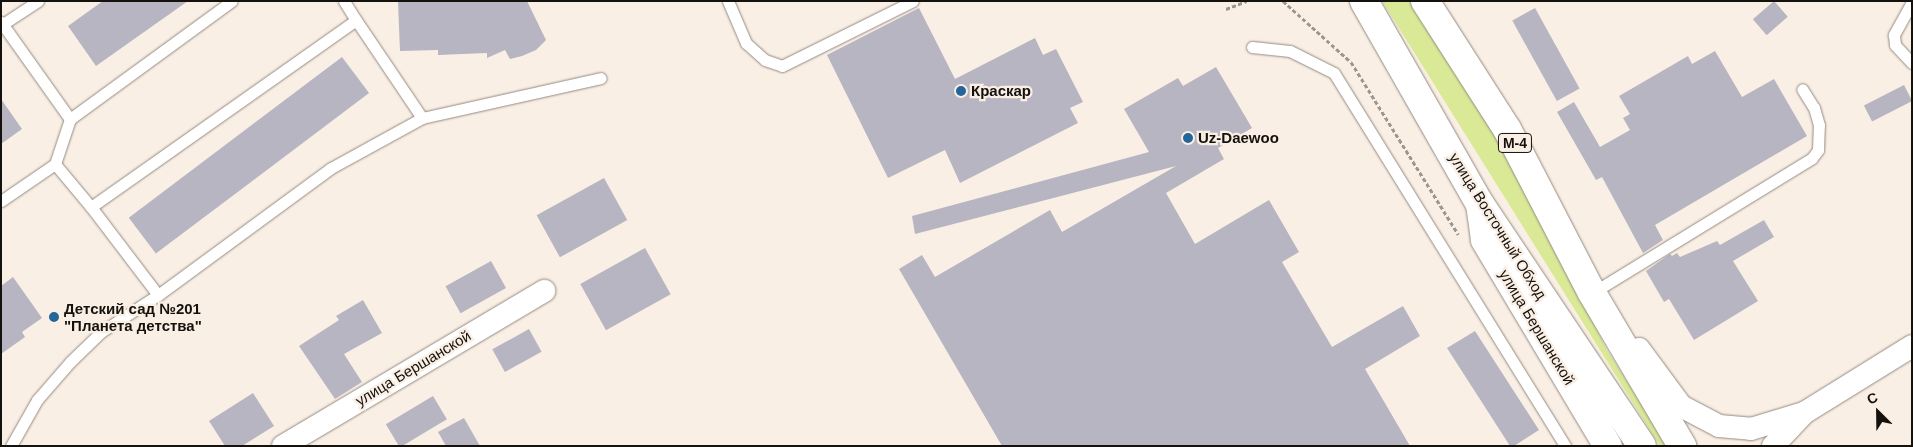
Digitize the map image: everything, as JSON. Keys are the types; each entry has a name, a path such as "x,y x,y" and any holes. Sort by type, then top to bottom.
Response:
{"main road":[{"name":"улица Восточный Обход","path":"1364,1 1480,204 1642,446"},
{"name":"М-4","path":"1425,1 1507,129 1592,293 1682,446"},
{"name":"улица Бершанской","path":"1480,204 1485,240 1608,446"}],"street":[{"name":"улица Бершанской","path":"283,446 544,291"},
{"path":"1592,293 1624,323 1648,364 1681,406 1719,426 1751,429 1804,414"},
{"path":"1773,446 1804,414 1912,346"}],"lane":[{"path":"38,1 2,23 70,119"},
{"path":"1,201 56,164 70,119 232,1"},
{"path":"344,1 422,118"},
{"path":"728,1 746,43 765,60 782,66 913,1"},
{"path":"1912,2 1894,35 1895,45 1912,63"},
{"path":"91,207 356,20"},
{"path":"1252,47 1290,51 1334,73 1565,446"},
{"path":"12,446 37,400 70,362 102,332 158,295 331,168 422,118 601,78"},
{"path":"1592,293 1812,158 1818,150 1819,125 1814,108 1802,89"},
{"path":"56,164 158,295"}],"path":[{"path":"1226,9 1247,1"},
{"path":"1284,1 1351,62 1463,242"}],"green space":[{"path":"1382,1 1410,1 1508,154 1607,350 1668,446 1660,446"}],"building":[{"path":"103,1 188,1 96,66 68,26"},
{"path":"527,1 546,40 536,50 522,56 510,59 505,50 487,58 487,53 438,55 438,50 400,51 398,2"},
{"path":"1774,1 1788,17 1767,35 1753,19"},
{"name":"Краскар","path":"919,8 955,79 1035,38 1043,55 1056,49 1083,102 1070,108 1078,123 960,183 945,150 888,178 827,55"},
{"path":"1535,8 1580,88 1557,101 1512,21"},
{"path":"1715,51 1742,97 1774,79 1807,136 1655,225 1663,240 1643,253 1602,177 1596,180 1557,112 1574,102 1600,147 1630,130 1623,118 1630,114 1619,96 1688,56 1692,64"},
{"path":"342,57 369,93 156,254 129,218"},
{"path":"1216,67 1252,128 1218,148 1224,159 1166,193 1195,244 1269,200 1299,252 1282,262 1332,347 1403,306 1420,336 1365,369 1410,446 1002,446 899,269 922,255 935,277 1050,210 1062,232 1176,166 915,234 912,216 1149,152 1124,109 1178,78 1183,86"},
{"path":"1904,85 1912,101 1872,121 1864,105"},
{"path":"1,99 22,129 1,144"},
{"path":"604,178 627,220 560,257 537,215"},
{"path":"1764,220 1774,237 1733,261 1758,301 1694,340 1669,299 1664,302 1646,271 1670,254 1672,256 1677,253 1680,257 1717,241 1720,245"},
{"path":"645,248 671,294 606,330 580,284"},
{"path":"491,261 506,288 461,313 446,286"},
{"path":"13,277 42,318 22,332 25,337 1,354 1,286"},
{"path":"363,300 382,333 344,354 362,382 335,399 299,346 339,320 336,316"},
{"path":"529,329 542,352 505,372 492,349"},
{"path":"1475,331 1539,430 1514,446 1510,446 1447,348"},
{"path":"253,393 274,426 242,446 225,446 209,421"},
{"path":"433,396 447,419 402,446 399,446 386,424"},
{"path":"464,418 480,446 446,446 438,432"}],"place":[{"name":"Краскар","path":"961,91"},
{"name":"Uz-Daewoo","path":"1188,138"},
{"name":"Детский сад №201 \"Планета детства\"","path":"54,317"}]}
